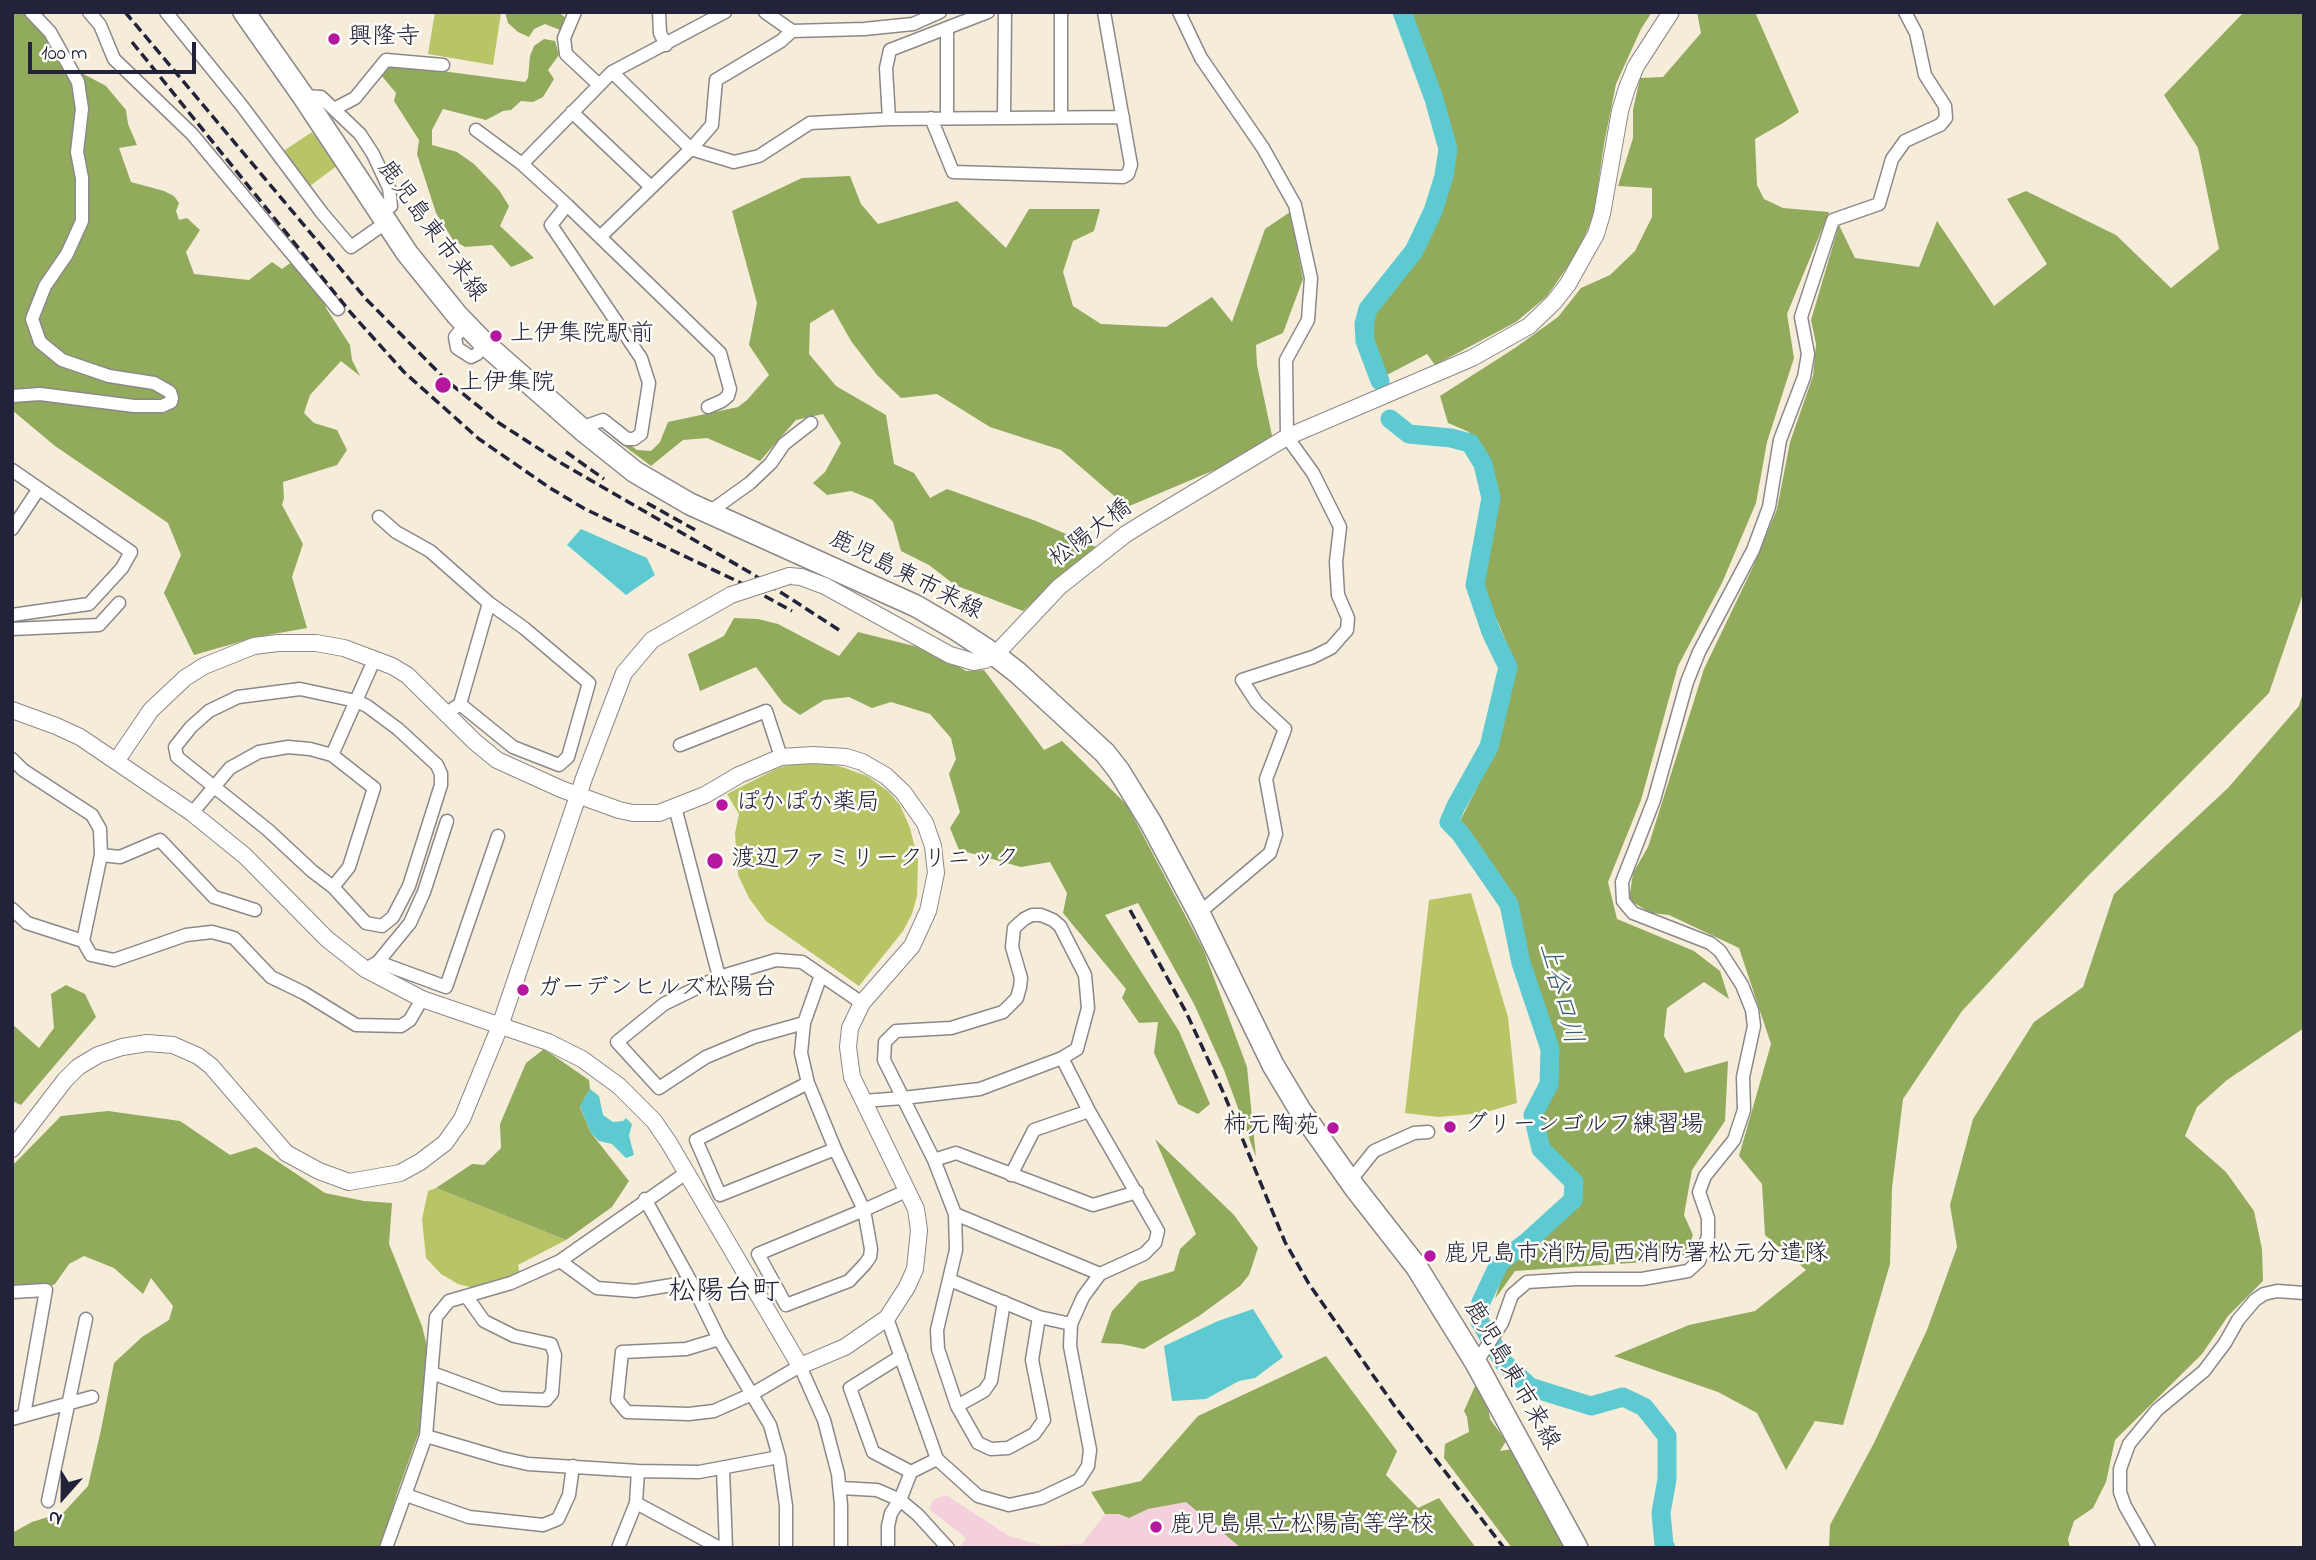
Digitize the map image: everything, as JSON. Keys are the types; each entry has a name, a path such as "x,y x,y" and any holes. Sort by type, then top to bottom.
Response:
{"main road":[{"name":"鹿児島東市来線","path":"244,12 407,253 485,344 585,432 659,488 708,513 916,606 995,655 1074,722 1119,771 1151,822 1199,913 1273,1065 1300,1110 1350,1181 1416,1266 1476,1363 1577,1548"}],"street":[{"path":"12,396 40,394 162,407 171,402 172,398 170,392 154,383 108,376 62,360 40,342 32,319 45,286 67,254 82,221 82,178 77,152 82,109 78,82 50,32 31,12"},
{"path":"89,12 100,25 114,59 192,134 338,309"},
{"path":"166,12 351,247 381,226 391,206 389,188 360,134 321,97 303,96"},
{"path":"575,12 564,38 566,54 598,85"},
{"path":"659,12 660,33 666,45"},
{"path":"522,164 612,72 725,12"},
{"path":"765,12 792,31 864,29 913,24 940,12"},
{"path":"889,118 886,68 890,50 988,12"},
{"path":"1004,116 1005,12"},
{"path":"1060,12 1061,117"},
{"path":"931,118 953,172 1123,177 1128,174 1130,167 1123,117 1104,12"},
{"path":"1179,12 1201,58 1263,148 1295,205 1311,278 1308,320 1286,360 1287,437 1313,473 1340,527 1336,562 1338,595 1348,618 1347,630 1331,648 1313,657 1242,680 1258,703 1286,729 1266,779 1276,834 1270,853 1199,913"},
{"name":"松陽大橋","path":"995,655 1059,587 1126,534 1287,437 1472,358 1529,326 1568,284 1596,234 1627,88 1636,66 1671,12"},
{"path":"1476,1363 1502,1323 1512,1295 1527,1282 1642,1279 1688,1271 1699,1261 1708,1236 1708,1218 1699,1192 1705,1176 1734,1140 1744,1110 1743,1077 1754,1027 1752,1010 1738,977 1720,951 1710,943 1633,913 1623,901 1622,882 1654,800 1687,682 1699,652 1753,550 1769,507 1780,440 1804,377 1808,354 1801,317 1833,220 1879,204 1892,159 1905,141 1940,125 1946,117 1945,106 1925,75 1916,33 1905,12"},
{"path":"947,28 947,118"},
{"path":"600,237 691,149 712,125 716,80 792,31"},
{"path":"334,109 355,98 386,60 443,65"},
{"path":"612,72 691,149 734,162 758,156 810,123 889,118 1123,117"},
{"path":"572,112 651,187"},
{"path":"476,130 522,164 567,205 720,353 730,389 728,396 722,401 708,407"},
{"path":"567,205 551,225 640,358 649,383 641,434 634,439 626,439 603,421 589,425 585,432"},
{"path":"708,513 750,483 771,463 784,444 811,423"},
{"path":"12,470 131,552 122,568 89,604 12,615"},
{"path":"12,529 38,490"},
{"path":"117,760 151,710 185,678 230,655 254,646 278,643 316,643 375,658 407,675 513,747 559,765 568,757 589,683 524,628 489,603 430,551 396,532 379,517"},
{"path":"12,1149 78,1067 98,1055 147,1043 188,1050 211,1066 274,1141 300,1162 349,1182 390,1175 420,1162 445,1143 462,1119 499,1026 584,778 624,673 652,640 731,595 789,576 801,577 825,586 957,658 979,662 995,655"},
{"path":"12,629 99,625 120,603"},
{"path":"453,708 489,603"},
{"path":"332,755 375,658"},
{"path":"300,689 356,701 398,729 436,765 441,774 441,785 409,886 393,917 382,926 366,923 333,887 214,785 177,757 175,747 191,727 209,711 238,697 300,689"},
{"path":"453,708 475,742 497,760 580,796 633,813 659,813 675,807 781,757 846,757 862,762 886,776 915,807 930,834 936,873 934,890 923,924 912,946 862,1003 850,1028 848,1047 852,1077 915,1209 919,1230 915,1269 887,1318 845,1347 800,1366 752,1394 714,1411 689,1414 627,1412 617,1400 622,1352 687,1349 719,1339"},
{"path":"12,710 80,737 192,813 245,856 327,939 422,999 564,1050 582,1059 619,1086 654,1121 800,1366 824,1420 841,1488 841,1548"},
{"path":"680,745 766,711 781,757"},
{"path":"192,813 230,768 259,752 288,747 310,748 332,755 374,788 349,867 333,887"},
{"path":"12,759 23,770 92,815 100,829 101,855 83,942"},
{"path":"675,807 719,977"},
{"path":"371,965 410,923 424,892 447,821"},
{"path":"371,965 446,987 498,836"},
{"path":"101,855 120,857 160,840 214,897 256,910"},
{"path":"12,909 27,923 83,942 91,955 114,960 186,935 212,932 234,938 271,977 304,993 356,1025 401,1026 410,1020 422,999"},
{"path":"863,1101 903,1098 980,1089 1062,1058 1077,1049 1088,1008 1085,975 1060,926 1041,915 1032,915 1014,928 1011,937 1021,978 1017,998 1012,1005 989,1018 951,1028 896,1031 886,1042 884,1060 903,1098 934,1160 955,1214 956,1251 937,1330 938,1349 957,1406 978,1443 991,1449 1008,1448 1034,1434 1044,1420 1032,1360 1039,1317"},
{"path":"804,1023 754,1037 706,1057 659,1088 617,1042 664,1004 719,977 776,960 802,962 862,1003"},
{"path":"821,975 804,1023 801,1053 808,1083 864,1210 871,1249 870,1257 849,1281 786,1305 758,1254 864,1210 906,1191"},
{"path":"887,1318 937,1459 978,1496 1009,1505 1041,1498 1079,1480 1088,1466 1090,1450 1070,1346 1072,1324 1083,1297 1100,1274 1143,1254 1155,1243 1158,1231 1089,1111 1062,1058"},
{"path":"808,1083 696,1140 720,1195 835,1149"},
{"path":"1011,1175 1034,1130 1089,1111"},
{"path":"1350,1181 1374,1151 1413,1133 1428,1132"},
{"path":"934,1160 956,1153 1093,1205 1137,1192"},
{"path":"387,1548 426,1436 436,1317 449,1301 511,1283 560,1261 645,1199 686,1173"},
{"path":"645,1199 719,1339 770,1425 779,1457 786,1506 786,1548"},
{"path":"955,1214 1100,1274"},
{"path":"560,1261 597,1288 635,1291 691,1282"},
{"path":"950,1280 1039,1317 1072,1324"},
{"path":"12,1292 46,1290 18,1417 92,1397"},
{"path":"2149,1548 2124,1506 2120,1492 2120,1469 2129,1444 2157,1410 2204,1371 2238,1320 2255,1300 2264,1294 2277,1291 2304,1293"},
{"path":"432,1374 500,1398 546,1400 552,1393 555,1355 551,1344 514,1336 484,1321 467,1297"},
{"path":"957,1406 984,1391 991,1381 1004,1302"},
{"path":"48,1501 86,1319"},
{"path":"901,1356 850,1388 873,1452 911,1472"},
{"path":"426,1436 528,1464 638,1471 699,1472 779,1457"},
{"path":"888,1548 891,1513 900,1500 911,1472 937,1459"},
{"path":"406,1495 469,1517 542,1525 558,1519 569,1495 573,1466"},
{"path":"723,1469 726,1548"},
{"path":"618,1548 636,1503 638,1471"},
{"path":"841,1488 877,1490 900,1500 918,1515 948,1548"},
{"path":"636,1503 720,1548"}],"shaded area":[{"name":"鹿児島県立松陽高等学校","path":"946,1495 1009,1536 1044,1546 1082,1544 1105,1514 1119,1514 1129,1518 1148,1509 1186,1502 1241,1548 959,1548 966,1538 929,1509 933,1500"}],"green space":[{"path":"12,12 26,12 39,22 87,104 87,93 76,70 106,86 126,110 128,124 137,145 119,148 131,182 174,196 179,203 176,211 179,220 187,218 200,230 186,252 194,274 249,280 272,262 282,269 293,261 324,297 326,308 350,345 352,360 360,376 341,361 310,395 304,413 314,423 337,430 347,450 337,465 283,482 282,505 303,544 292,577 307,628 257,637 194,655 164,593 181,555 168,523 55,446 12,410"},
{"path":"435,12 501,13 493,65 428,54"},
{"path":"505,12 558,12 566,18 560,30 545,24 534,29 529,37 508,23"},
{"path":"1409,12 1652,12 1641,29 1616,84 1594,214 1578,252 1547,296 1516,322 1435,365 1427,354 1385,376 1368,327 1374,309 1416,255 1437,217 1453,167 1453,139"},
{"path":"1697,12 1755,12 1799,112 1755,139 1757,185 1764,199 1783,208 1829,212 1787,314 1794,358 1767,442 1756,503 1722,583 1678,666 1641,800 1608,882 1617,919 1694,951 1720,971 1729,999 1704,982 1667,1008 1664,1036 1685,1073 1728,1061 1725,1121 1692,1170 1684,1215 1693,1235 1685,1255 1660,1261 1515,1271 1495,1299 1505,1267 1580,1203 1580,1182 1546,1147 1540,1120 1555,1085 1558,1046 1527,958 1513,895 1459,823 1496,750 1516,665 1482,585 1497,502 1492,466 1469,432 1448,423 1440,396 1558,317 1581,288 1610,275 1635,251 1652,217 1652,188 1618,186 1633,138 1633,110 1640,78 1663,77 1701,33"},
{"path":"2244,12 2304,12 2304,591 2269,693 2087,877 1962,1011 1903,1099 1892,1188 1890,1264 1843,1425 1815,1421 1786,1470 1757,1413 1718,1392 1614,1356 1689,1325 1755,1311 1806,1270 1765,1235 1762,1184 1739,1156 1771,1044 1739,948 1669,915 1651,913 1629,900 1633,873 1648,847 1704,669 1752,569 1777,509 1790,442 1813,376 1816,344 1811,320 1839,225 1855,258 1919,267 1937,221 1994,306 2047,264 2007,199 2026,191 2116,235 2171,288 2219,249 2198,148 2164,95"},
{"path":"544,39 555,41 559,55 548,70 554,79 543,97 533,102 521,101 511,110 486,120 443,109 432,130 432,145 457,152 474,164 499,190 509,206 500,226 534,258 511,267 492,245 465,247 453,240 436,213 417,154 419,140 394,101 396,93 381,75 390,66 404,66 525,82 534,46"},
{"path":"312,132 338,165 310,186 282,152"},
{"path":"850,176 861,204 878,224 957,201 1006,248 1029,209 1100,209 1094,231 1073,241 1063,272 1073,306 1101,324 1166,327 1212,297 1232,322 1265,229 1290,212 1303,279 1283,333 1256,345 1257,365 1274,445 1127,507 1061,450 990,427 937,394 901,398 877,375 851,341 833,309 810,323 809,354 836,386 886,415 894,464 914,473 930,498 947,489 1036,521 1096,547 1023,611 955,585 929,565 901,551 893,522 873,500 851,491 827,495 813,483 825,472 841,443 823,414 796,420 760,461 707,438 683,440 651,466 611,436 619,437 637,450 651,451 660,442 668,422 738,407 747,400 769,375 749,345 757,303 732,211 802,178"},
{"path":"734,618 758,619 778,624 839,656 858,632 934,651 966,671 984,670 1044,750 1062,741 1127,805 1204,951 1247,1067 1256,1157 1224,1070 1194,1004 1138,903 1105,915 1179,1031 1210,1104 1198,1114 1178,1104 1154,1053 1158,1022 1139,1023 1122,998 1126,989 1063,913 1067,893 1050,862 1021,867 959,850 950,828 960,812 949,774 956,759 951,738 930,714 891,702 872,708 849,697 824,700 800,715 783,703 756,667 700,691 688,654 724,636"},
{"path":"2304,689 2304,1028 2227,1080 2197,1107 2185,1136 2226,1172 2254,1211 2262,1249 2263,1281 2228,1316 2202,1354 2115,1440 2106,1482 2093,1508 2074,1521 2068,1539 2070,1548 1829,1548 1830,1525 1874,1443 1927,1330 1957,1247 1950,1205 1973,1119 2034,1022 2083,987 2114,894 2228,788 2299,706"},
{"path":"819,762 867,776 889,792 900,805 910,828 918,860 917,896 912,914 903,931 859,986 766,921 749,898 738,875 735,833 739,814 727,794 778,768 796,763"},
{"path":"1471,893 1508,1017 1517,1103 1483,1113 1439,1117 1405,1113 1429,900"},
{"path":"66,985 85,994 96,1017 21,1105 12,1101 12,1024 39,1048 54,1028 51,994"},
{"path":"544,1049 589,1080 590,1089 580,1107 591,1133 629,1181 612,1207 566,1240 436,1188 472,1164 484,1165 501,1148 500,1124 526,1063"},
{"path":"108,1111 180,1121 230,1155 256,1147 325,1193 364,1201 392,1203 389,1244 422,1326 430,1359 427,1410 397,1493 381,1548 12,1548 12,1533 32,1522 64,1512 88,1486 114,1363 142,1337 169,1320 173,1306 151,1278 143,1294 114,1268 84,1256 69,1264 55,1284 38,1291 12,1292 12,1166 61,1116"},
{"path":"1155,1139 1234,1215 1258,1248 1249,1275 1240,1286 1199,1316 1144,1349 1101,1343 1112,1311 1139,1282 1174,1271 1180,1249 1196,1234"},
{"path":"436,1188 566,1240 518,1265 520,1275 478,1289 458,1284 441,1274 426,1258 422,1219 428,1191"},
{"path":"1326,1356 1397,1451 1386,1475 1418,1508 1439,1498 1476,1548 1241,1548 1186,1502 1148,1509 1129,1518 1119,1514 1105,1514 1091,1492 1141,1481 1198,1416"},
{"path":"1475,1386 1488,1406 1490,1419 1506,1441 1500,1451 1512,1449 1566,1548 1512,1548 1444,1458 1445,1444 1469,1432 1464,1411"}],"water":[{"path":"581,529 647,558 655,575 626,595 567,545"},
{"path":"590,1089 599,1096 603,1115 613,1122 626,1118 632,1124 629,1136 634,1155 626,1158 612,1144 599,1141 591,1133 580,1106"},
{"path":"1253,1309 1283,1357 1255,1378 1239,1381 1206,1399 1172,1401 1164,1346 1218,1321"}],"waterway":[{"name":"上谷口川","path":"1380,381 1365,341 1364,324 1368,309 1414,251 1433,211 1444,176 1448,149 1434,99 1402,12"},
{"name":"上谷口川","path":"1390,419 1409,434 1451,438 1470,443 1483,464 1491,498 1475,585 1491,632 1508,667 1489,747 1449,822 1460,833 1509,904 1521,963 1550,1049 1549,1084 1533,1115 1541,1149 1574,1182 1573,1200 1528,1241 1500,1262 1481,1302 1479,1320 1504,1363 1530,1387 1591,1406 1623,1397 1644,1407 1667,1436 1667,1479 1661,1513 1666,1548"}],"railway":[{"path":"125,12 366,299 446,380 499,423 561,463 751,573 839,630"},
{"path":"132,42 351,313 404,372 479,439 585,509 739,582 792,611"},
{"path":"566,452 604,479"},
{"path":"647,503 699,532"},
{"path":"1130,910 1186,1012 1224,1094 1285,1242 1309,1284 1396,1408 1504,1548"}],"place":[{"name":"興隆寺","path":"334,39"},
{"name":"上伊集院駅前","path":"496,336"},
{"name":"上伊集院","path":"443,385"},
{"name":"ぽかぽか薬局","path":"722,805"},
{"name":"渡辺ファミリークリニック","path":"715,861"},
{"name":"ガーデンヒルズ松陽台","path":"523,990"},
{"name":"グリーンゴルフ練習場","path":"1450,1127"},
{"name":"柿元陶苑","path":"1333,1128"},
{"name":"鹿児島市消防局西消防署松元分遣隊","path":"1430,1256"},
{"name":"鹿児島県立松陽高等学校","path":"1156,1527"}],"district":[{"name":"松陽台町","path":"724,1294"}]}
